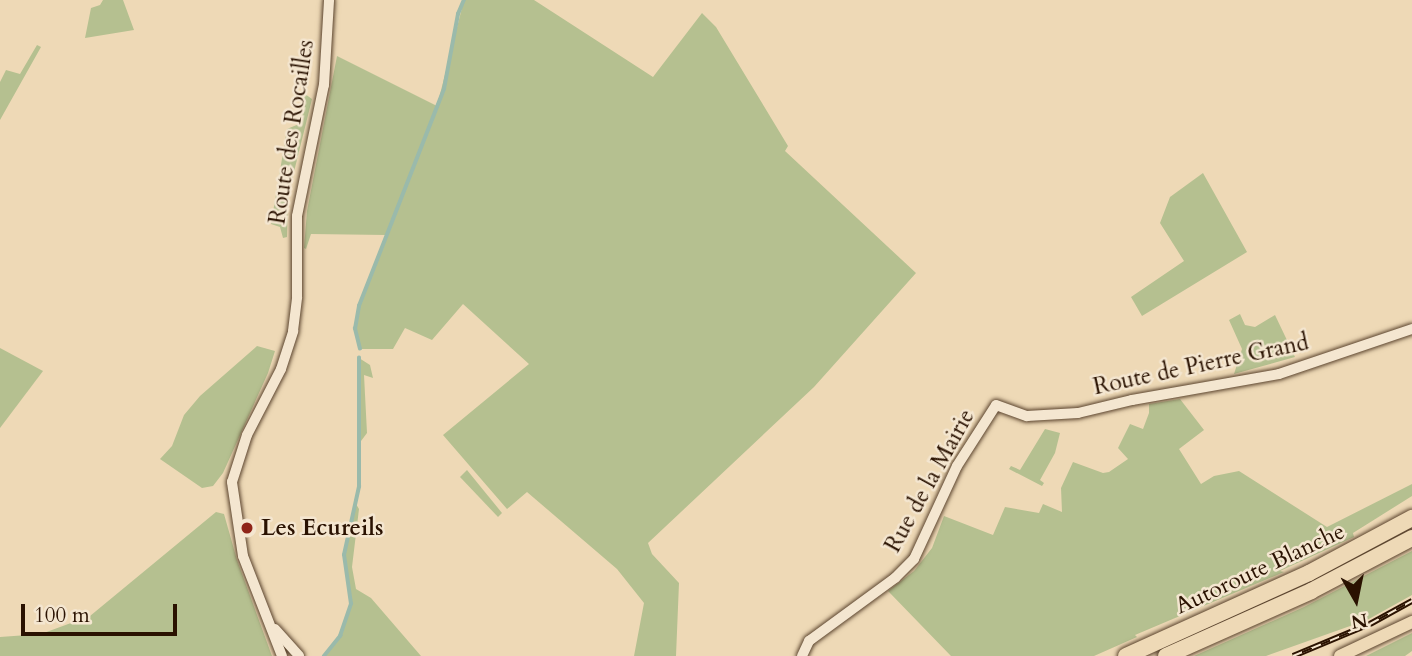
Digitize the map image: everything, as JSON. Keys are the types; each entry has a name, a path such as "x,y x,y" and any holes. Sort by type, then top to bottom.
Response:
{"highway":[{"name":"Autoroute Blanche","path":"1126,656 1309,573 1412,518"},
{"name":"Autoroute Blanche","path":"1166,656 1332,581 1412,538"}],"main road":[{"path":"1340,656 1412,622"}],"street":[{"name":"Route des Rocailles","path":"272,625 239,539 232,496 234,467 247,435 281,369 293,331 297,297 298,215 324,85 329,0"},
{"name":"Route de Pierre Grand","path":"996,405 1023,416 1078,413 1132,400 1279,374 1412,329"},
{"name":"Rue de la Mairie","path":"802,656 810,641 895,578 914,559 957,466 996,405"},
{"path":"272,625 282,656"},
{"path":"272,625 299,656"}],"green space":[{"path":"103,0 123,0 134,30 85,38 91,8 100,5"},
{"path":"464,0 534,0 653,77 702,13 716,27 788,146 785,151 916,273 814,387 648,543 652,554 679,583 676,656 634,656 644,603 617,569 527,492 507,509 443,435 529,364 463,304 432,340 405,328 393,349 360,349 355,329 359,306 386,235 311,234 306,249 304,248 307,211 337,56 437,106"},
{"path":"37,45 41,47 0,120 0,82 6,70 20,74"},
{"path":"305,94 312,99 288,196 287,237 283,238 280,227 271,224 287,129 299,124"},
{"path":"1203,173 1247,252 1142,316 1131,297 1184,261 1160,223 1170,197"},
{"path":"1240,314 1245,325 1255,327 1275,315 1295,357 1234,374 1242,349 1229,320"},
{"path":"257,346 275,351 268,373 223,473 213,486 202,488 160,459 172,446 184,415 200,396"},
{"path":"0,348 43,371 0,428"},
{"path":"359,358 370,365 373,378 364,375 367,433 358,445"},
{"path":"1180,399 1204,430 1179,449 1201,484 1214,476 1239,471 1327,527 1412,484 1412,496 1353,533 1354,537 1280,571 1284,572 1135,635 1137,637 1094,656 951,656 888,591 914,571 932,548 944,516 993,535 1005,507 1039,513 1043,504 1062,512 1061,488 1073,462 1103,473 1109,472 1128,459 1118,448 1130,424 1143,429 1149,413 1149,404"},
{"path":"1045,429 1060,433 1055,453 1040,480 1044,483 1042,486 1009,469 1011,466 1020,470"},
{"path":"467,470 502,513 498,517 460,477"},
{"path":"356,504 359,509 352,567 356,589 371,598 421,656 324,656 340,636 349,613 350,588 344,555"},
{"path":"216,512 224,514 237,560 272,656 0,656 0,637 41,634 90,616"},
{"path":"1412,551 1412,595 1367,620 1266,656 1194,656 1304,607"},
{"path":"1412,633 1412,651 1405,656 1366,656"}],"waterway":[{"path":"360,349 355,329 359,306 444,89 458,14 464,0"},
{"path":"324,656 340,636 351,604 344,555 359,487 359,358"}],"railway":[{"path":"1293,656 1370,624 1412,601"}],"place":[{"name":"Les Ecureils","path":"247,528"}]}
